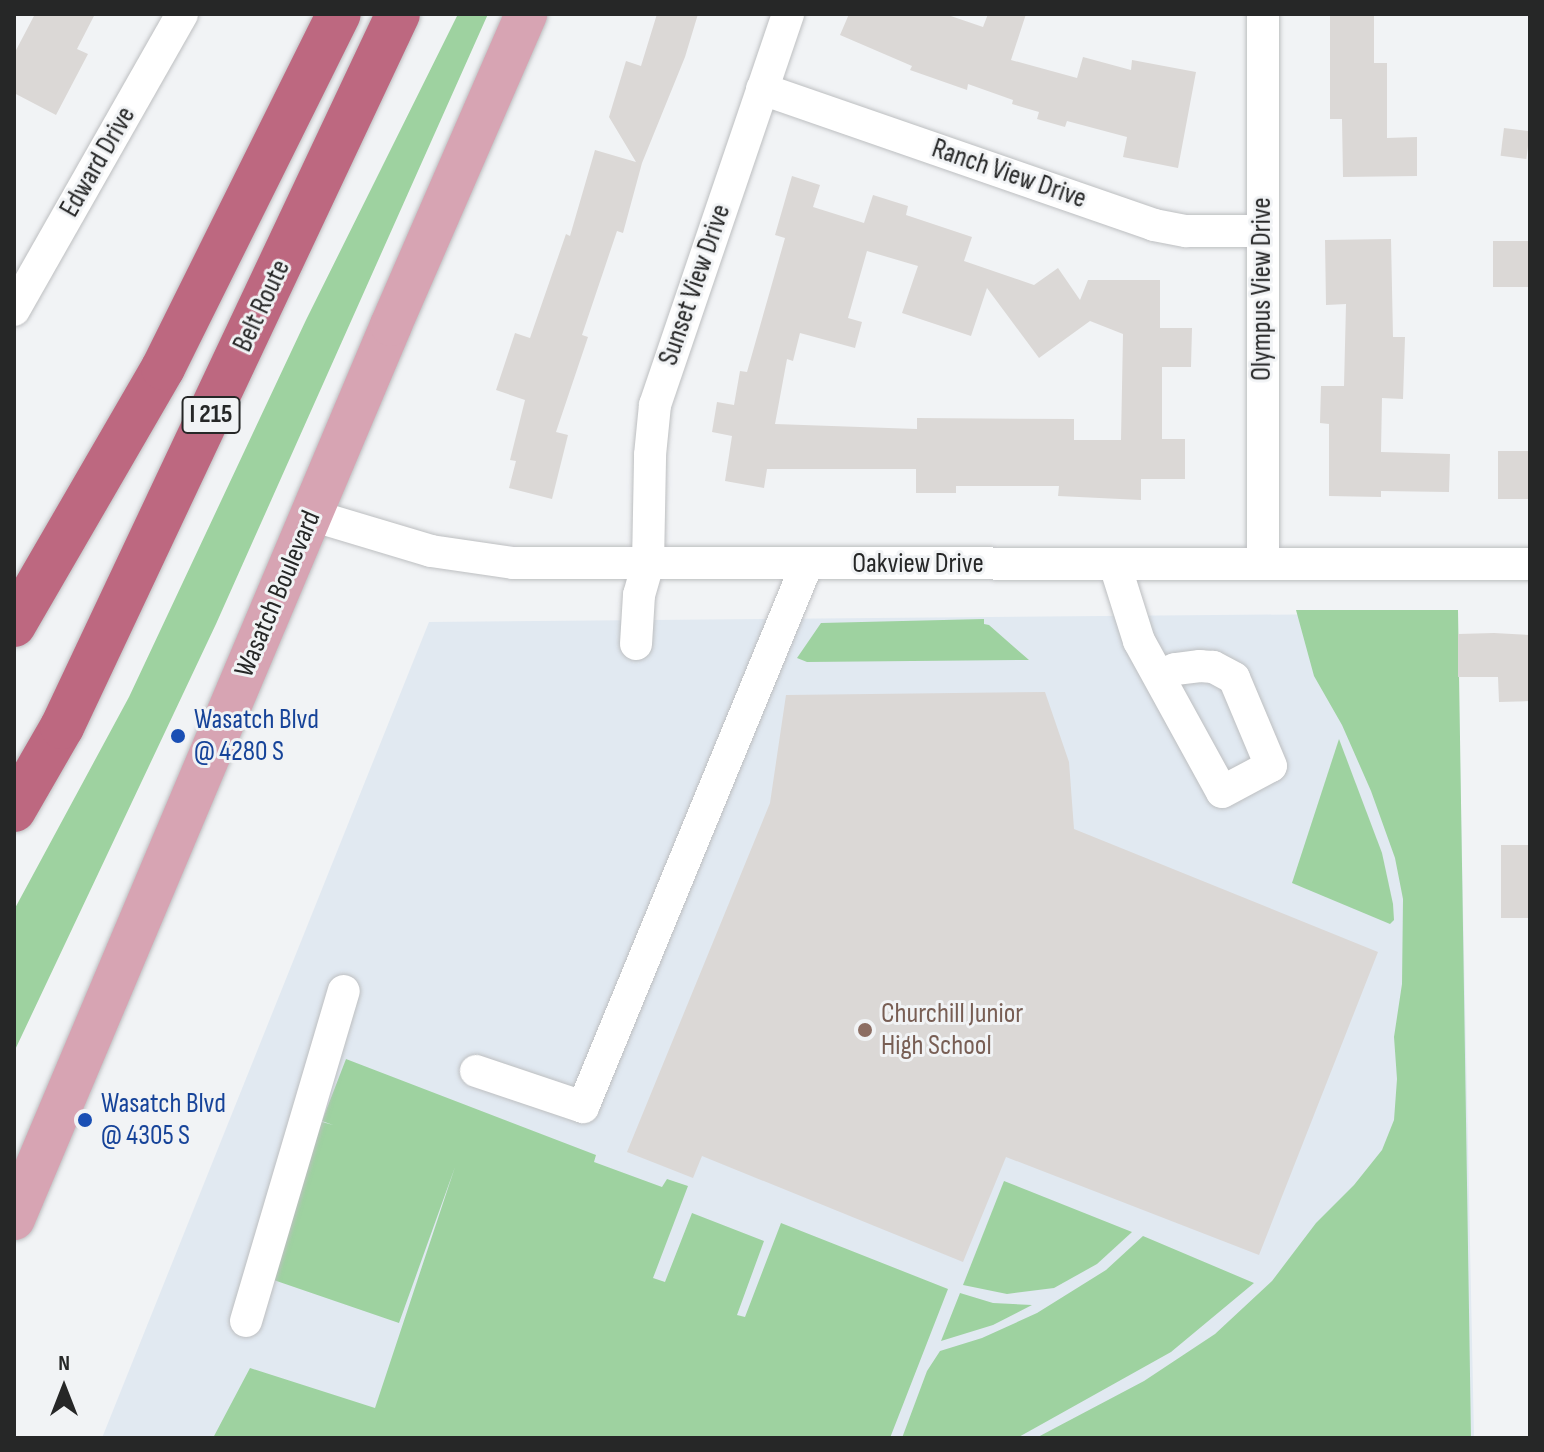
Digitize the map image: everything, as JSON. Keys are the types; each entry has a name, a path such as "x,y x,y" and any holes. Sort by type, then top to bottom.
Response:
{"highway":[{"name":"I 215","path":"14,625 163,368 339,14"},
{"name":"Belt Route","path":"14,810 62,727 398,14"}],"main road":[{"name":"Wasatch Boulevard","path":"14,1219 526,14"}],"street":[{"name":"Edward Drive","path":"15,306 182,14"},
{"name":"Sunset View Drive","path":"636,644 639,595 648,564 650,455 655,405 788,14"},
{"name":"Olympus View Drive","path":"1263,14 1263,564"},
{"name":"Ranch View Drive","path":"762,89 1154,225 1186,231 1262,231"},
{"name":"Oakview Drive","path":"311,515 431,551 484,560 648,564 1530,564"},
{"path":"476,1071 583,1107 807,564"},
{"path":"1115,565 1139,641 1160,676"},
{"path":"246,1321 344,991"}],"shaded area":[{"name":"Churchill Junior High School","path":"1457,613 1474,1438 102,1438 429,622"}],"green space":[{"path":"458,14 488,14 216,624 14,1052 14,910 129,697 306,320"},
{"path":"1296,610 1458,610 1471,1438 1036,1438 1144,1381 1215,1334 1272,1281 1316,1223 1354,1185 1382,1150 1394,1120 1397,1079 1394,1037 1402,984 1403,899 1395,858 1371,791 1342,725 1314,676"},
{"path":"984,619 984,624 1029,660 807,662 797,658 821,623"},
{"path":"1339,739 1382,853 1393,904 1394,920 1390,924 1292,883"},
{"path":"346,1059 596,1155 594,1162 662,1187 667,1179 688,1186 653,1278 665,1282 692,1213 764,1241 737,1315 745,1317 781,1223 948,1289 890,1438 213,1438 250,1368 375,1408 455,1167 399,1323 262,1276 315,1120 333,1125 322,1121"},
{"path":"1004,1181 1132,1232 1097,1264 1054,1288 1007,1294 963,1285"},
{"path":"1143,1236 1254,1283 1171,1352 1017,1438 902,1438 927,1371 940,1351 982,1338 1037,1313 1106,1270"},
{"path":"960,1293 993,1303 1032,1305 993,1325 941,1341"}],"building":[{"path":"35,14 95,14 77,49 88,54 56,115 14,93 14,54"},
{"path":"657,14 698,14 685,57 642,163 623,233 617,231 582,335 588,337 556,432 568,435 552,499 509,488 516,461 510,460 525,400 496,390 515,333 530,338 566,234 570,236 595,150 636,162 609,117 626,61 641,66"},
{"path":"849,14 945,14 983,27 988,14 1026,14 1011,60 1077,78 1083,57 1131,70 1132,60 1196,72 1178,168 1123,157 1127,137 1067,121 1065,127 1037,119 1039,112 1012,104 1013,100 968,84 967,90 910,70 912,66 840,35"},
{"path":"1330,14 1374,14 1374,63 1387,63 1387,138 1417,137 1417,176 1343,177 1342,119 1330,119"},
{"path":"1504,128 1530,131 1526,159 1501,156"},
{"path":"792,176 820,185 813,207 864,223 873,195 908,206 906,215 972,237 964,261 1034,285 1058,268 1080,300 1088,280 1160,280 1160,328 1192,328 1191,367 1162,367 1162,439 1185,439 1185,479 1141,479 1141,500 1058,496 1059,486 956,486 956,493 916,493 916,469 767,469 764,488 725,481 732,436 712,432 717,402 734,405 740,371 747,372 785,238 775,235","holes":["867,251 918,266 902,313 971,336 987,288 1039,358 1090,321 1123,334 1121,440 1074,440 1074,419 917,418 917,429 775,424 787,359 793,361 800,333 855,348 862,322 848,318"]},
{"path":"1391,239 1393,337 1405,337 1403,399 1382,398 1381,452 1450,454 1449,492 1381,491 1381,497 1329,496 1329,424 1320,423 1321,386 1344,386 1346,304 1326,305 1325,240"},
{"path":"1493,241 1530,241 1530,287 1493,287"},
{"path":"1498,451 1530,451 1530,499 1498,499"},
{"path":"1458,634 1530,635 1530,701 1499,702 1498,677 1458,677"},
{"path":"1045,692 1069,762 1074,829 1378,952 1259,1255 1006,1157 963,1262 702,1156 693,1178 627,1152 770,803 786,695"},
{"path":"1501,845 1530,845 1530,918 1501,918"}],"place":[{"name":"Wasatch Blvd @ 4280 S","path":"178,736"},
{"name":"Churchill Junior High School","path":"865,1030"},
{"name":"Wasatch Blvd @ 4305 S","path":"85,1120"}]}
